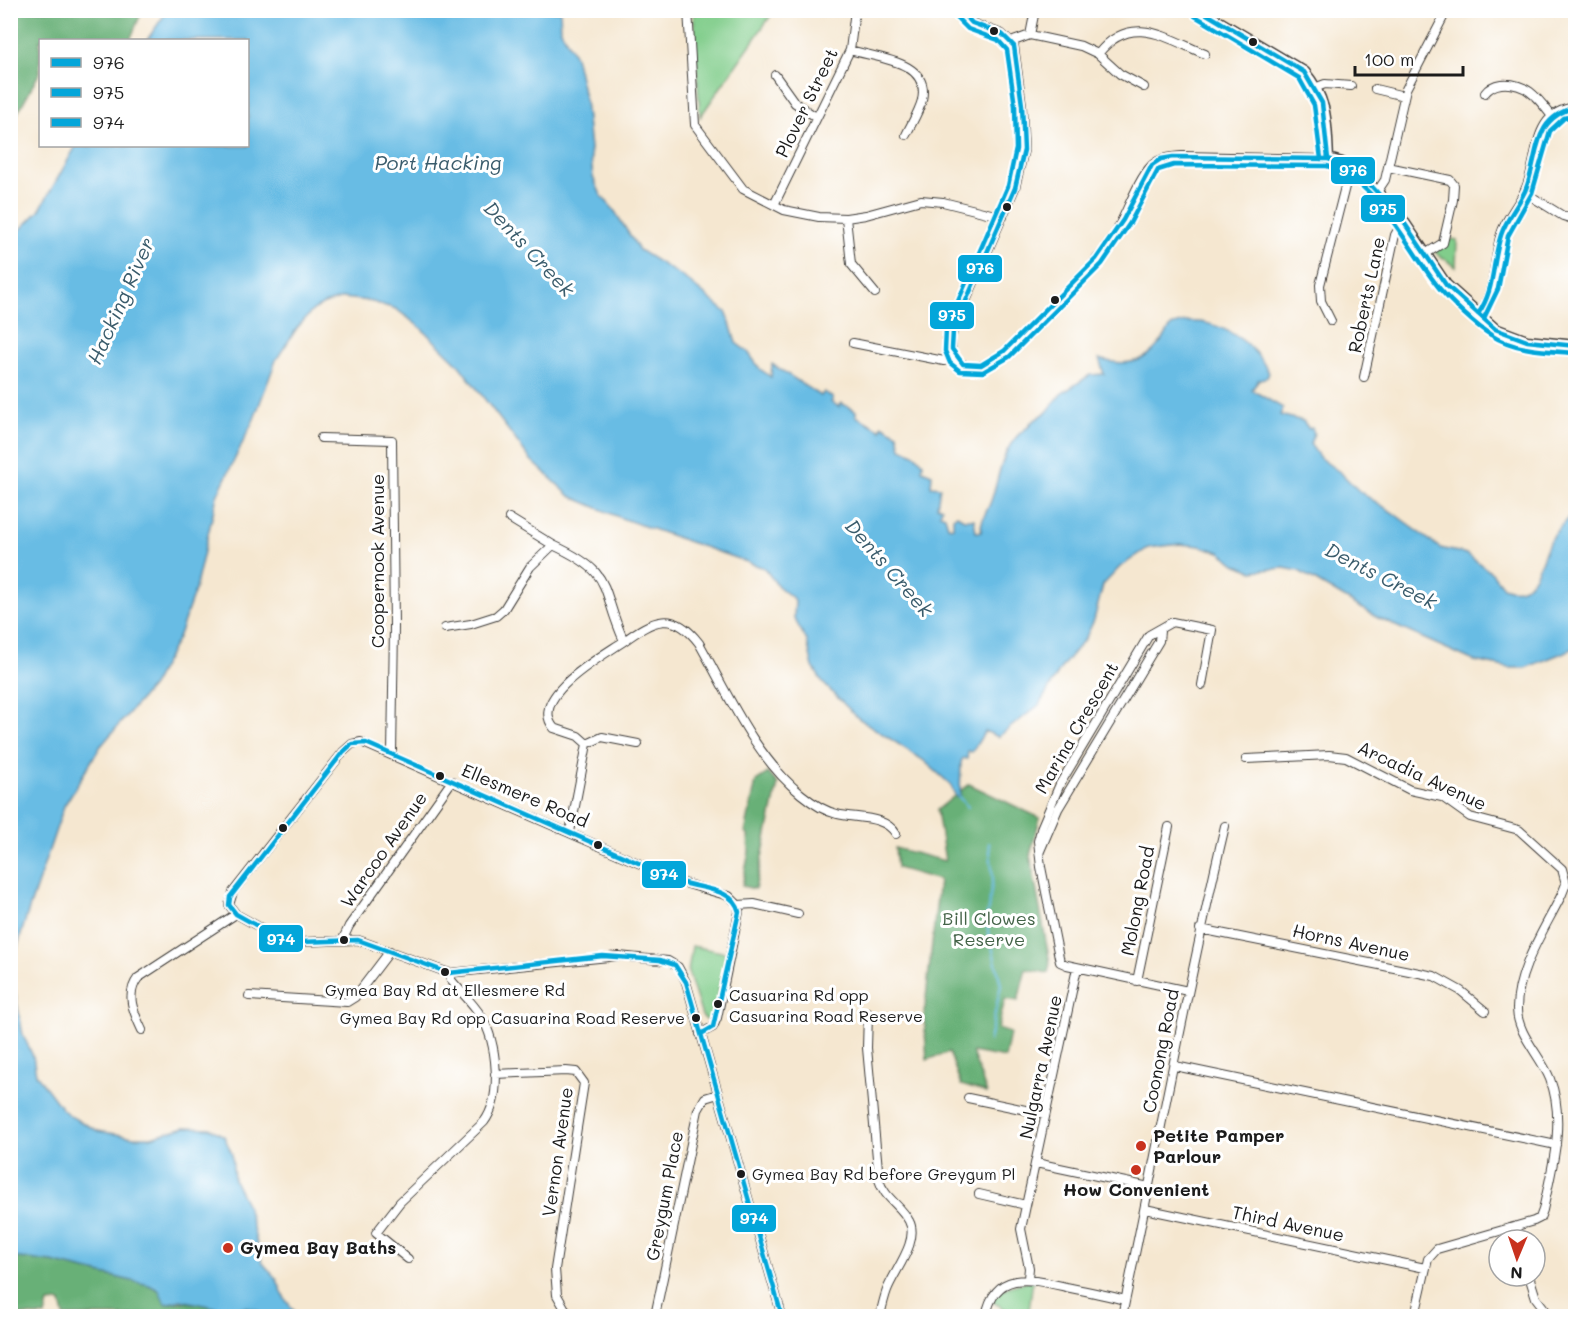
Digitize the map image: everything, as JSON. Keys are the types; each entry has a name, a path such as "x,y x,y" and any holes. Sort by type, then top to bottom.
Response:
{"street":[{"path":"688,10 697,129 742,189 795,214 846,218 921,200 943,202 1003,217"},
{"name":"Plover Street","path":"774,205 850,50 855,10"},
{"path":"960,10 972,23 996,31 1011,42 1017,65 1024,150 1020,175 953,331 951,343 956,358 968,366 987,363 1034,324 1100,254 1123,220 1149,169 1161,159 1182,156 1328,159 1350,167 1403,221 1446,285 1495,329 1515,338 1575,346"},
{"path":"1030,35 1035,10"},
{"path":"1199,10 1304,72 1317,87 1324,102 1328,159"},
{"path":"1377,192 1385,180 1410,79 1447,10"},
{"path":"1098,54 1112,41 1130,30 1151,33 1206,54"},
{"path":"1011,42 1030,35 1081,46 1098,54 1120,74 1144,87"},
{"path":"850,50 901,63 917,75 921,85 922,99 906,135"},
{"path":"775,75 798,105 816,117"},
{"path":"1317,87 1325,84 1351,86"},
{"path":"1485,93 1497,85 1514,84 1526,88 1551,115"},
{"path":"1375,89 1404,96"},
{"path":"1478,314 1486,301 1501,234 1524,192 1540,132 1551,115 1575,107"},
{"path":"1388,166 1450,180 1454,185 1454,200 1443,243 1425,254"},
{"path":"1331,321 1321,301 1320,285 1350,167"},
{"path":"1524,192 1563,216 1575,220"},
{"path":"846,218 851,264 875,293"},
{"name":"Roberts Lane","path":"1364,377 1395,235 1403,221"},
{"path":"853,343 944,361 956,358"},
{"name":"Coopernook Avenue","path":"321,438 392,440 394,627 392,754"},
{"path":"509,518 553,545 576,555 596,569 607,589 624,641"},
{"path":"445,628 471,624 496,616 504,609 530,567 553,545"},
{"path":"587,744 578,736 554,728 549,720 551,705 561,687 654,621 675,623 683,627 699,643 769,762 792,787 816,805 836,814 882,822 892,828 896,834"},
{"name":"Marina Crescent","path":"1040,851 1058,809 1159,641 1160,631 1164,625 1175,622 1212,630 1202,685"},
{"name":"Marina Crescent","path":"1160,631 1149,635 1060,784 1038,841 1057,956 1063,964 1188,991"},
{"path":"587,744 602,737 638,744"},
{"name":"Ellesmere Road","path":"236,914 229,905 233,892 348,746 356,743 366,743 392,754 684,883 729,897 738,905 754,904 798,914"},
{"path":"570,832 587,744"},
{"name":"Arcadia Avenue","path":"1246,759 1329,754 1346,757 1410,790 1442,797 1470,818 1519,830 1562,870 1566,879 1564,889 1525,971 1517,1007 1521,1027 1552,1084 1557,1123 1556,1145 1540,1218 1516,1227"},
{"name":"Warcoo Avenue","path":"344,939 350,926 452,781"},
{"name":"Coonong Road","path":"1122,1317 1175,1066 1200,929 1225,826"},
{"name":"Molong Road","path":"1137,981 1168,827"},
{"path":"700,1034 713,1027 717,1018 739,912 738,905"},
{"path":"142,1030 131,997 133,984 138,978 236,914 281,939 301,942 358,940 449,973 603,956 668,961 682,974 782,1317"},
{"name":"Horns Avenue","path":"1200,929 1434,976 1461,991 1485,1011"},
{"path":"249,996 347,1002 355,997 390,951"},
{"name":"Nulgarra Avenue","path":"1028,1278 1029,1268 1021,1232 1077,968"},
{"path":"408,1259 376,1233 400,1202 490,1114 495,1094 495,1074 487,1030 481,1016 451,980 449,973"},
{"path":"868,1013 867,1048 879,1180 884,1192 909,1220 911,1232 909,1244 888,1288 880,1317"},
{"path":"1175,1066 1556,1145"},
{"name":"Vernon Avenue","path":"495,1074 576,1072 584,1083 555,1269 557,1295 569,1317"},
{"name":"Greygum Place","path":"655,1317 698,1110 705,1098 718,1094"},
{"path":"968,1098 1045,1114"},
{"path":"1036,1163 1149,1187"},
{"path":"979,1194 1026,1205"},
{"name":"Third Avenue","path":"1145,1209 1425,1268"},
{"path":"1415,1317 1425,1268 1428,1259 1437,1249 1516,1227"},
{"path":"986,1317 996,1291 1007,1283 1028,1278 1125,1300"},
{"path":"1533,1288 1536,1298 1550,1317"}],"green space":[{"path":"11,10 142,10 130,39 39,39 39,74 11,125"},
{"path":"693,11 774,11 700,117"},
{"path":"1451,239 1457,240 1456,267 1435,252"},
{"path":"768,773 778,784 755,889 742,886 749,852 748,835 745,833 756,781"},
{"name":"Bill Clowes Reserve","path":"969,784 1040,818 1030,855 1050,963 1048,973 1026,969 1018,1001 1005,999 998,1029 1010,1033 1005,1058 972,1052 987,1093 961,1085 949,1052 927,1060 924,1016 939,880 897,868 895,848 945,861 937,810"},
{"path":"692,946 727,953 713,1018 708,1021 702,1016 688,972"},
{"path":"10,1257 52,1262 149,1285 159,1290 167,1304 188,1302 228,1310 249,1308 262,1316 64,1316 61,1302 48,1303 45,1316 11,1315"},
{"path":"1033,1279 1029,1311 1056,1316 1017,1316 991,1301 996,1291"}],"water":[{"name":"Port Hacking","path":"167,11 560,11 561,30 575,56 585,100 593,177 601,195 614,210 639,250 683,277 727,313 736,343 748,352 760,369 771,377 772,364 821,396 824,392 833,398 831,402 839,407 841,403 856,411 856,416 881,430 882,425 898,434 901,448 916,455 923,463 922,470 932,474 931,486 940,487 937,506 942,508 940,514 945,516 948,526 953,527 953,518 957,515 964,519 974,519 976,532 981,532 1003,459 1014,440 1031,425 1030,423 1047,412 1061,394 1090,375 1104,374 1099,359 1123,363 1134,362 1151,353 1171,326 1185,322 1200,322 1228,331 1252,349 1269,373 1267,377 1258,380 1252,390 1283,408 1280,415 1303,421 1309,429 1312,428 1314,433 1310,444 1320,458 1341,473 1360,492 1392,512 1440,548 1467,554 1492,573 1503,587 1523,588 1530,583 1550,540 1575,511 1575,648 1525,668 1510,668 1474,661 1378,618 1299,571 1284,568 1252,571 1235,564 1220,552 1200,546 1180,544 1148,548 1120,567 1103,585 1094,620 1086,637 1061,668 1039,705 998,737 985,731 972,752 968,751 967,759 963,758 961,762 960,796 956,797 950,784 923,760 858,718 823,683 813,667 807,641 794,618 795,600 778,586 764,568 621,518 570,496 531,460 458,364 421,328 396,309 369,301 343,298 324,304 313,310 297,328 276,360 254,419 217,496 195,590 178,638 152,686 100,747 64,806 12,965 23,1035 33,1056 36,1074 62,1109 70,1116 98,1131 134,1137 151,1137 185,1127 210,1128 224,1136 232,1154 234,1180 247,1206 262,1262 277,1280 285,1299 298,1316 262,1316 258,1311 247,1307 227,1310 181,1300 165,1304 159,1290 149,1285 52,1262 11,1257 11,239 39,211 75,147 249,147 249,39 148,39"}],"waterway":[{"path":"958,796 968,807"},
{"path":"989,843 993,878 986,921 1001,985 989,1041"}],"transit line":[{"name":"976","path":"960,10 972,23 1002,34 1014,46 1022,105 1024,150 1015,188 953,331 952,349 963,364 981,365 1004,351 1096,259 1123,220 1152,165 1161,159 1173,157 1328,159 1342,163 1366,180 1403,221 1446,285 1495,329 1527,341 1576,346"},
{"name":"976","path":"1200,10 1304,72 1322,103 1328,159"},
{"name":"975","path":"954,15 968,29 998,40 1007,50 1015,106 1016,149 1008,186 946,329 945,351 950,363 960,371 983,372 1009,357 1102,264 1130,223 1158,170 1174,165 1327,166 1346,174 1377,201 1440,289 1478,326 1510,344 1532,349 1575,353"},
{"name":"975","path":"1195,16 1299,78 1314,105 1321,159"},
{"name":"976","path":"1478,314 1488,296 1501,235 1525,191 1539,140 1551,120 1576,107"},
{"name":"975","path":"1484,318 1498,289 1508,236 1532,193 1550,131 1564,118 1576,115"},
{"name":"974","path":"366,743 684,883 717,891 731,899 739,912 713,1027 701,1034 686,982 675,965 660,960 603,956 449,973 358,940 301,942 281,939 236,914 229,905 230,897 343,752 352,744 366,743"},
{"name":"974","path":"701,1034 782,1316"}],"place":[{"name":"Gymea Bay Rd at Ellesmere Rd","path":"445,972"},
{"name":"Casuarina Rd opp Casuarina Road Reserve","path":"718,1004"},
{"name":"Gymea Bay Rd opp Casuarina Road Reserve","path":"696,1018"},
{"name":"Petite Pamper Parlour","path":"1141,1146"},
{"name":"How Convenient","path":"1136,1170"},
{"name":"Gymea Bay Rd before Greygum Pl","path":"741,1174"},
{"name":"Gymea Bay Baths","path":"228,1248"}],"water label":[{"name":"Dents Creek","path":"529,249"},
{"name":"Hacking River","path":"121,301"},
{"name":"Dents Creek","path":"889,568"},
{"name":"Dents Creek","path":"1381,576"}]}
